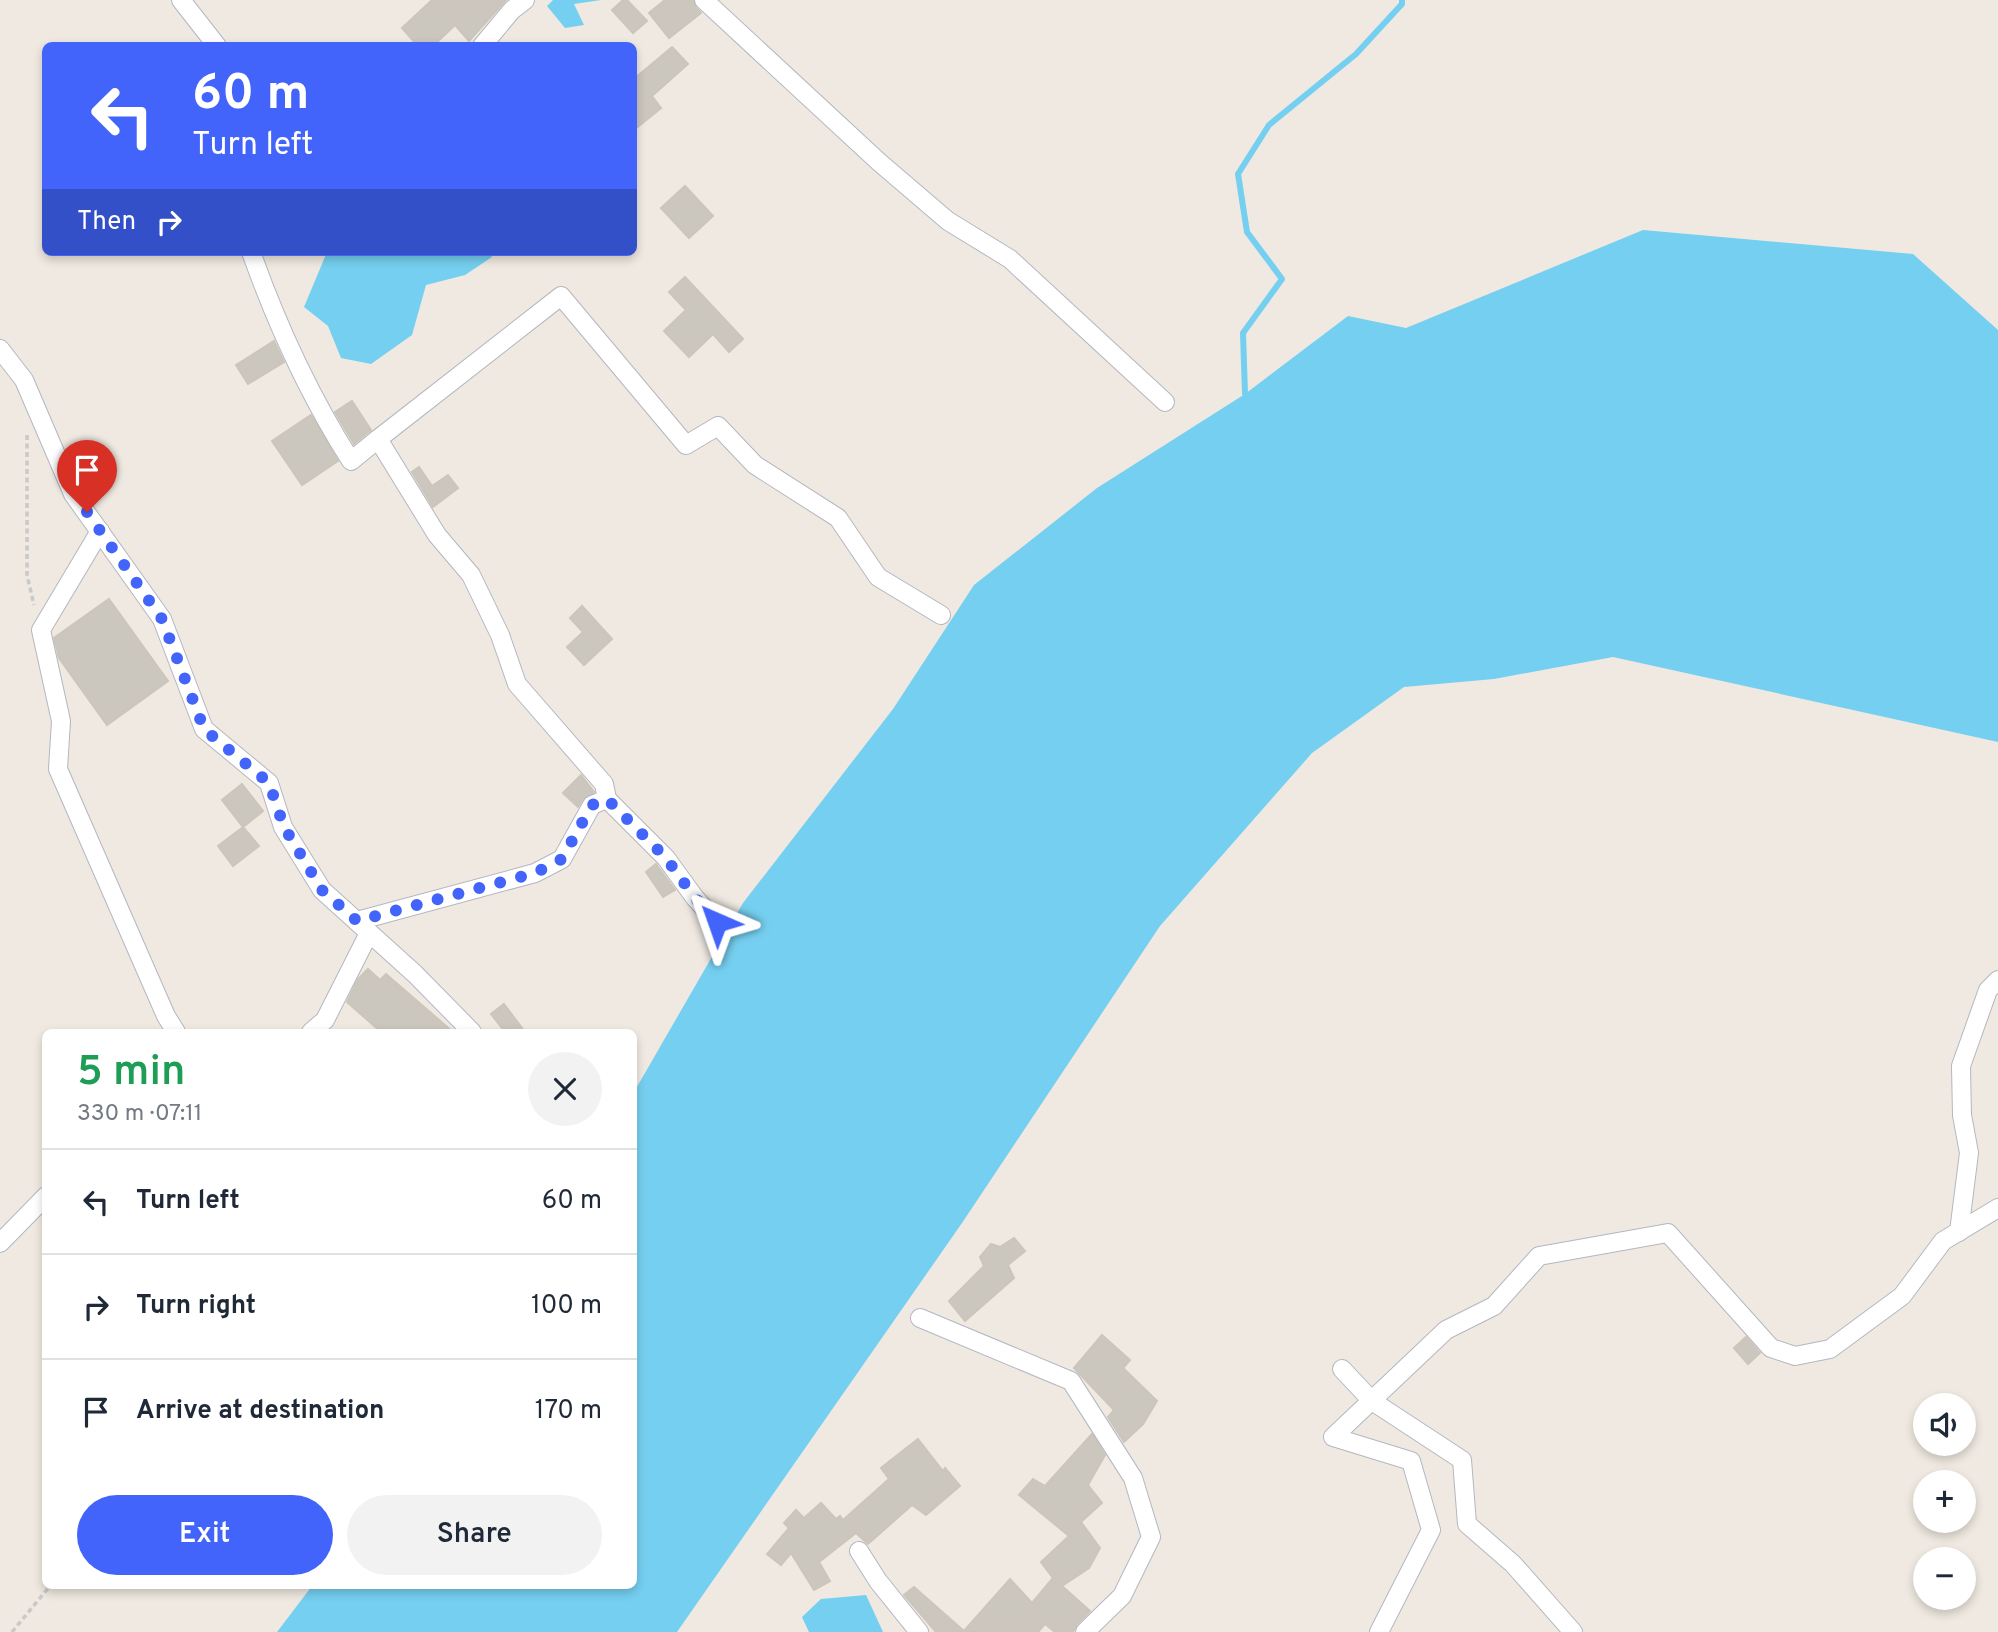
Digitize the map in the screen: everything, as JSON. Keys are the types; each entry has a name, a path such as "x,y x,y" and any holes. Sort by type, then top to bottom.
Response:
{"street":[{"path":"181,0 214,42"},
{"path":"485,42 512,10 525,0"},
{"path":"704,0 879,162 947,221 1010,258 1165,402"},
{"path":"252,256 269,302 298,365 351,461 562,296 686,445 718,426 755,465 838,518 878,577 941,615"},
{"path":"0,349 24,380 73,494 162,619 204,729 269,783 284,827 322,890 415,974 469,1029"},
{"path":"378,439 437,535 471,575 500,635 517,684 604,784 607,799 666,858 695,898 717,922"},
{"path":"100,531 41,630 61,722 58,769 166,1016 174,1029"},
{"path":"363,927 535,873 562,859 592,805 607,799"},
{"path":"314,1029 325,1020 363,927"},
{"path":"1959,1232 1969,1153 1962,1115 1961,1066 1988,990 1998,980"},
{"path":"0,1243 42,1200"},
{"path":"1379,1632 1431,1530 1411,1461 1333,1437 1446,1330 1494,1306 1539,1256 1668,1233 1771,1348 1795,1356 1830,1349 1902,1296 1943,1241 1998,1208"},
{"path":"920,1318 1071,1381 1133,1478 1151,1536 1122,1596 1085,1632"},
{"path":"1342,1369 1372,1401 1462,1460 1467,1524 1513,1564 1573,1632"},
{"path":"859,1551 878,1581 919,1632"}],"path":[{"path":"27,428 27,575 41,630"},
{"path":"12,1632 48,1589"}],"water":[{"path":"553,0 601,0 574,4 584,25 565,28 547,6"},
{"path":"1643,230 1913,254 1998,330 1998,742 1613,657 1494,679 1404,687 1312,753 1160,926 962,1223 677,1632 277,1632 310,1589 637,1589 637,1087 743,903 893,709 974,585 1097,488 1245,394 1348,316 1406,328"},
{"path":"325,256 492,257 465,275 426,285 412,335 371,364 341,358 328,326 304,307"},
{"path":"866,1595 883,1632 809,1632 802,1617 821,1599"}],"building":[{"path":"432,0 506,0 469,41 455,25 437,42 414,42 402,28"},
{"path":"623,0 627,0 647,21 633,33 612,10"},
{"path":"665,0 693,0 701,13 669,38 649,13"},
{"path":"672,47 688,64 652,96 661,108 637,128 637,76"},
{"path":"685,186 713,216 689,238 661,208"},
{"path":"685,277 743,339 729,352 713,334 689,357 664,331 686,310 669,292"},
{"path":"274,341 284,362 248,384 236,365"},
{"path":"352,401 371,430 354,444 335,412"},
{"path":"311,415 338,461 302,485 272,441"},
{"path":"419,467 432,486 448,475 458,488 433,507 412,472"},
{"path":"109,599 168,681 107,725 59,658 54,638"},
{"path":"582,606 612,639 584,665 567,647 583,632 570,618"},
{"path":"581,775 594,792 583,799 578,807 563,793"},
{"path":"242,784 263,811 243,827 222,800"},
{"path":"243,827 259,846 233,866 218,846"},
{"path":"656,864 675,890 663,897 646,872"},
{"path":"368,969 380,980 386,974 450,1029 378,1029 347,1002 358,979"},
{"path":"504,1004 523,1029 503,1029 491,1014"},
{"path":"1014,1238 1025,1251 1008,1265 1014,1278 965,1321 949,1301 984,1266 980,1257 991,1244 1000,1247"},
{"path":"1102,1335 1130,1360 1123,1368 1157,1401 1143,1424 1124,1442 1108,1417 1114,1410 1074,1368"},
{"path":"1746,1337 1760,1353 1748,1364 1734,1348"},
{"path":"1092,1434 1105,1455 1088,1485 1102,1503 1081,1522 1100,1548 1089,1568 1062,1586 1090,1611 1073,1632 1055,1632 1045,1624 1038,1632 936,1632 904,1595 914,1587 964,1631 1010,1579 1032,1603 1053,1578 1041,1562 1069,1536 1019,1495 1033,1479 1045,1486"},
{"path":"918,1439 943,1471 945,1468 960,1486 926,1515 912,1505 868,1544 856,1533 819,1562 830,1581 814,1590 791,1553 781,1565 767,1554 789,1528 784,1523 796,1510 804,1518 821,1503 836,1519 840,1516 843,1520 889,1479 881,1468"}],"waterway":[{"path":"1249,396 1245,394 1243,333 1282,279 1247,232 1238,174 1269,125 1356,54 1402,4 1402,0"}],"route":[{"path":"87,512 162,619 204,729 269,783 284,827 322,890 357,921 535,873 562,859 592,805 607,799 666,858 695,898 717,922"}]}
